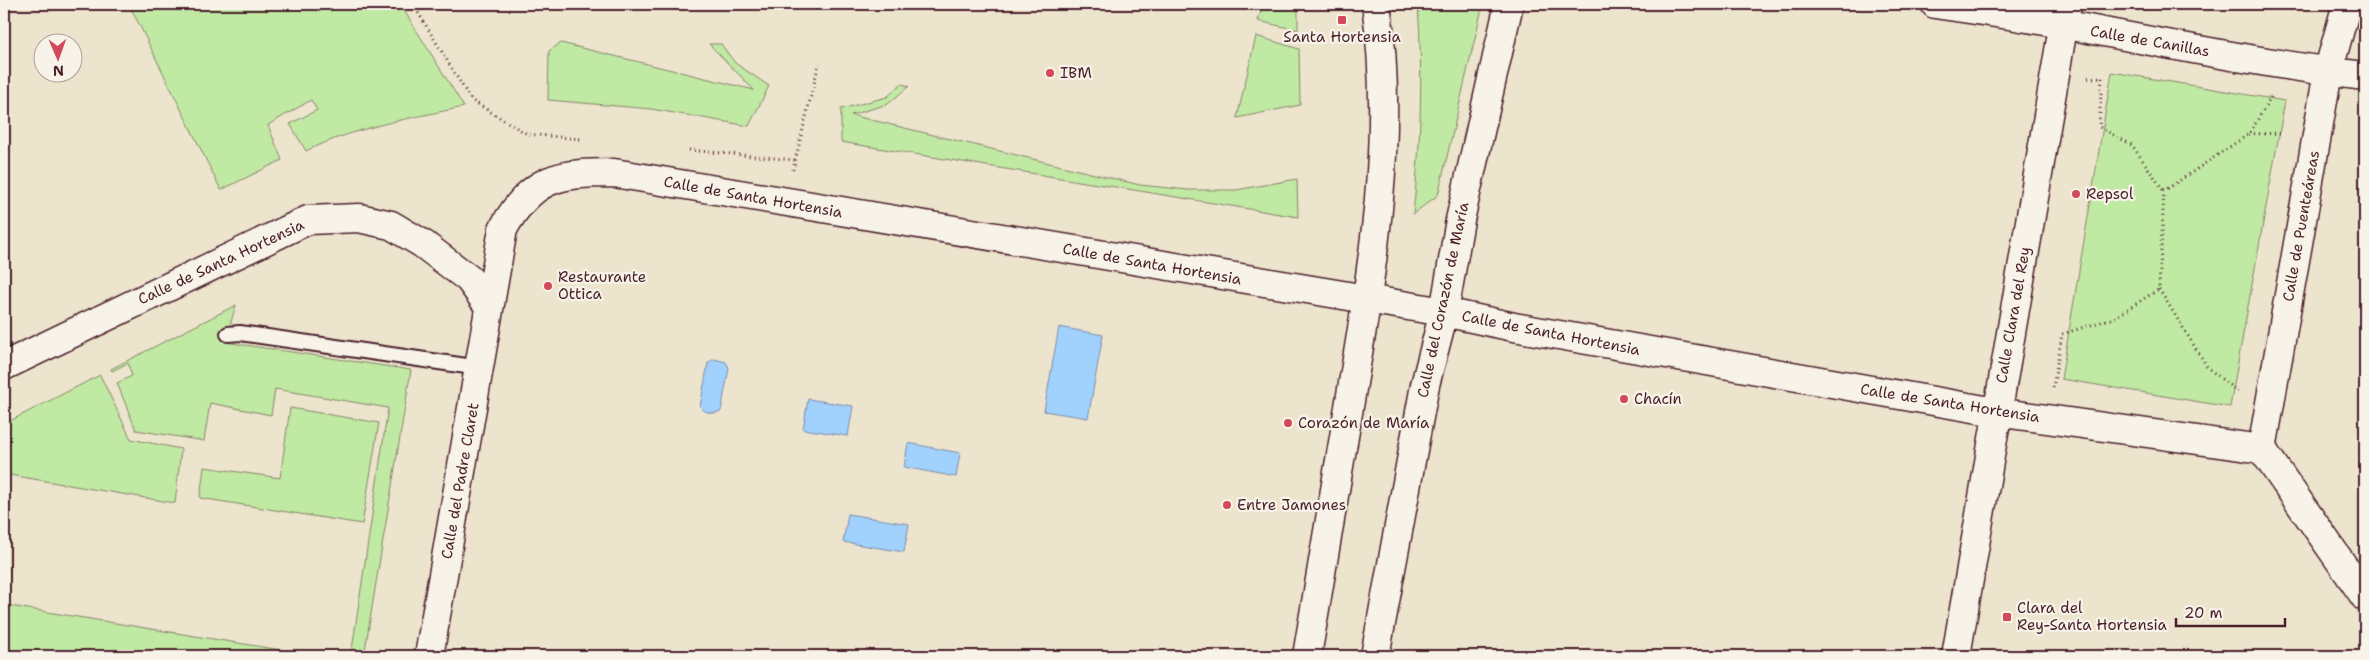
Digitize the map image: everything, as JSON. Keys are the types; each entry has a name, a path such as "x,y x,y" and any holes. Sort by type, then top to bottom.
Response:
{"street":[{"path":"1307,656 1367,299 1385,132 1385,95 1376,4"},
{"name":"Calle del Corazón de María","path":"1375,656 1417,422 1444,312 1460,220 1509,4"},
{"name":"Calle de Canillas","path":"1935,4 2064,14 2131,39 2328,72 2365,76"},
{"name":"Calle de Puenteáreas","path":"2262,449 2328,72 2347,4"},
{"name":"Calle Clara del Rey","path":"1956,656 2064,14"},
{"name":"Calle de Santa Hortensia","path":"488,305 502,229 520,201 537,187 560,176 583,173 614,173 1444,312 1534,330 1996,412 2262,449"},
{"name":"Calle de Santa Hortensia","path":"4,366 308,220 359,218 391,225 423,244 469,280 488,305"},
{"name":"Calle del Padre Claret","path":"429,656 480,368 488,305"},
{"path":"2262,449 2365,597"}],"lane":[{"path":"228,334 240,333 480,368"}],"path":[{"path":"413,4 471,100"},
{"path":"784,202 819,63"},
{"path":"2164,191 2249,134 2291,65"},
{"path":"2052,81 2102,77 2099,127 2132,145 2164,191 2159,289 2208,368 2244,397"},
{"path":"2048,419 2062,334 2114,318 2159,289"}],"green space":[{"path":"129,4 400,4 464,107 364,129 306,151 290,124 317,110 311,100 268,125 282,160 221,190"},
{"path":"1263,4 1298,4 1298,30 1258,21"},
{"path":"1418,4 1483,4 1438,195 1413,214 1420,109"},
{"path":"1256,36 1299,49 1300,105 1237,118"},
{"path":"561,43 754,90 709,44 721,44 735,63 769,86 749,126 651,109 548,100 549,51"},
{"path":"2112,72 2285,101 2230,407 2061,379"},
{"path":"901,84 909,86 888,104 851,115 1140,185 1188,190 1236,190 1297,179 1298,217 841,142 841,109 887,97"},
{"path":"236,305 225,342 411,370 364,656 351,656 388,408 275,389 271,415 210,403 204,441 136,430 117,383 132,376 128,363 112,371 111,369"},
{"path":"100,375 131,439 181,449 175,503 4,474 4,424"},
{"path":"290,408 379,423 362,524 200,498 204,467 280,478"},
{"path":"4,605 318,656 4,656"}],"water":[{"path":"1059,327 1103,335 1088,418 1044,411"},
{"path":"714,359 726,362 729,368 721,411 712,413 700,407 708,363"},
{"path":"808,399 853,406 848,436 803,429"},
{"path":"908,443 960,453 956,477 904,467"},
{"path":"848,514 909,524 904,552 843,542"}],"place":[{"name":"Santa Hortensia","path":"1342,20"},
{"name":"IBM","path":"1050,73"},
{"name":"Repsol","path":"2076,194"},
{"name":"Restaurante Ottica","path":"548,286"},
{"name":"Chacín","path":"1624,399"},
{"name":"Corazón de María","path":"1288,423"},
{"name":"Entre Jamones","path":"1227,505"},
{"name":"Clara del Rey-Santa Hortensia","path":"2007,617"}]}
